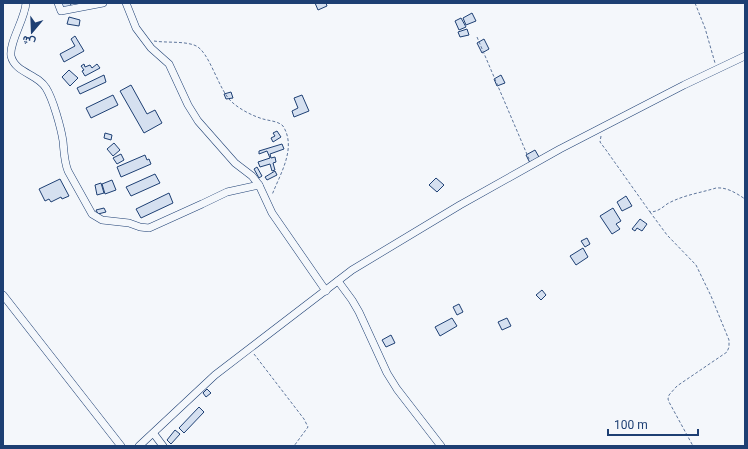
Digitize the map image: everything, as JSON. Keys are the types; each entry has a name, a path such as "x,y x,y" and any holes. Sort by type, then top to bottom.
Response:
{"street":[{"path":"26,3 11,56 16,66 42,82 48,92 63,140 65,164 92,214 102,220 128,223 149,228 227,192 259,185"},
{"path":"58,3 61,11 104,3"},
{"path":"126,3 136,28 151,48 169,64 188,105 198,121 235,163 252,176 259,185 276,220 326,291"},
{"path":"139,446 154,434 215,375 352,270 460,206 606,124 745,56"},
{"path":"338,281 359,312 387,373 397,389 441,446"},
{"path":"3,295 121,446"},
{"path":"154,434 163,446"}],"path":[{"path":"695,3 705,28 717,69"},
{"path":"477,37 532,166"},
{"path":"153,41 196,46 203,52 232,103 258,118 276,122 283,126 288,138 287,157 268,205"},
{"path":"606,124 600,142 667,235 696,265 711,296 729,340 730,347 727,352 677,386 668,395 669,402 693,446"},
{"path":"650,212 656,211 684,197 722,187 731,190 745,199"},
{"path":"250,349 304,419 308,427 294,446"}],"building":[{"path":"60,3 70,3 72,7 62,10"},
{"path":"315,3 326,3 327,6 318,10"},
{"path":"472,13 476,21 466,25 463,18"},
{"path":"69,17 80,20 79,26 67,24"},
{"path":"461,18 466,27 459,30 455,21"},
{"path":"467,29 469,35 460,37 458,32"},
{"path":"75,36 84,51 64,62 60,54 75,46 71,39"},
{"path":"484,39 489,49 482,53 477,43"},
{"path":"84,64 85,67 90,65 92,68 97,64 100,68 85,76 82,71 84,70 81,66"},
{"path":"69,70 78,78 70,86 62,77"},
{"path":"104,75 106,82 80,94 77,88"},
{"path":"501,75 505,83 497,86 494,79"},
{"path":"131,85 147,114 155,110 162,123 144,133 120,91"},
{"path":"231,92 233,98 226,99 224,94"},
{"path":"113,95 118,105 91,118 86,108"},
{"path":"302,95 309,111 294,117 292,111 298,108 294,98"},
{"path":"277,131 281,137 273,142 271,138 275,136 273,133"},
{"path":"105,133 112,135 111,140 104,138"},
{"path":"114,143 120,150 113,156 107,149"},
{"path":"282,144 284,149 270,154 271,158 275,157 276,162 273,163 275,170 272,171 270,164 260,167 258,162 270,158 267,151 259,154 259,151"},
{"path":"535,150 539,157 530,163 526,155"},
{"path":"121,154 124,160 117,164 113,158"},
{"path":"145,155 151,164 121,177 117,167"},
{"path":"257,167 262,176 259,178 254,169"},
{"path":"275,171 277,175 267,180 265,177"},
{"path":"155,174 160,183 131,196 126,187"},
{"path":"436,178 444,185 437,192 429,185"},
{"path":"60,179 69,196 62,199 61,197 51,202 49,199 45,201 39,189"},
{"path":"112,180 116,190 105,194 102,184"},
{"path":"101,183 104,193 97,195 95,185"},
{"path":"169,193 173,203 141,218 136,209"},
{"path":"626,196 632,206 622,211 617,202"},
{"path":"104,208 106,212 98,214 96,210"},
{"path":"613,208 621,221 616,224 620,229 612,234 600,216"},
{"path":"640,219 647,224 642,231 637,228 635,231 632,229"},
{"path":"587,238 590,244 585,247 581,241"},
{"path":"583,248 588,257 576,265 570,256"},
{"path":"542,290 546,295 541,300 536,295"},
{"path":"459,304 463,312 457,315 453,307"},
{"path":"452,318 457,326 440,336 435,327"},
{"path":"507,318 511,326 502,330 498,322"},
{"path":"391,335 395,343 386,347 382,340"},
{"path":"207,389 211,393 206,397 203,393"},
{"path":"199,407 204,412 184,433 179,428"},
{"path":"175,430 180,434 171,444 167,440"}]}
